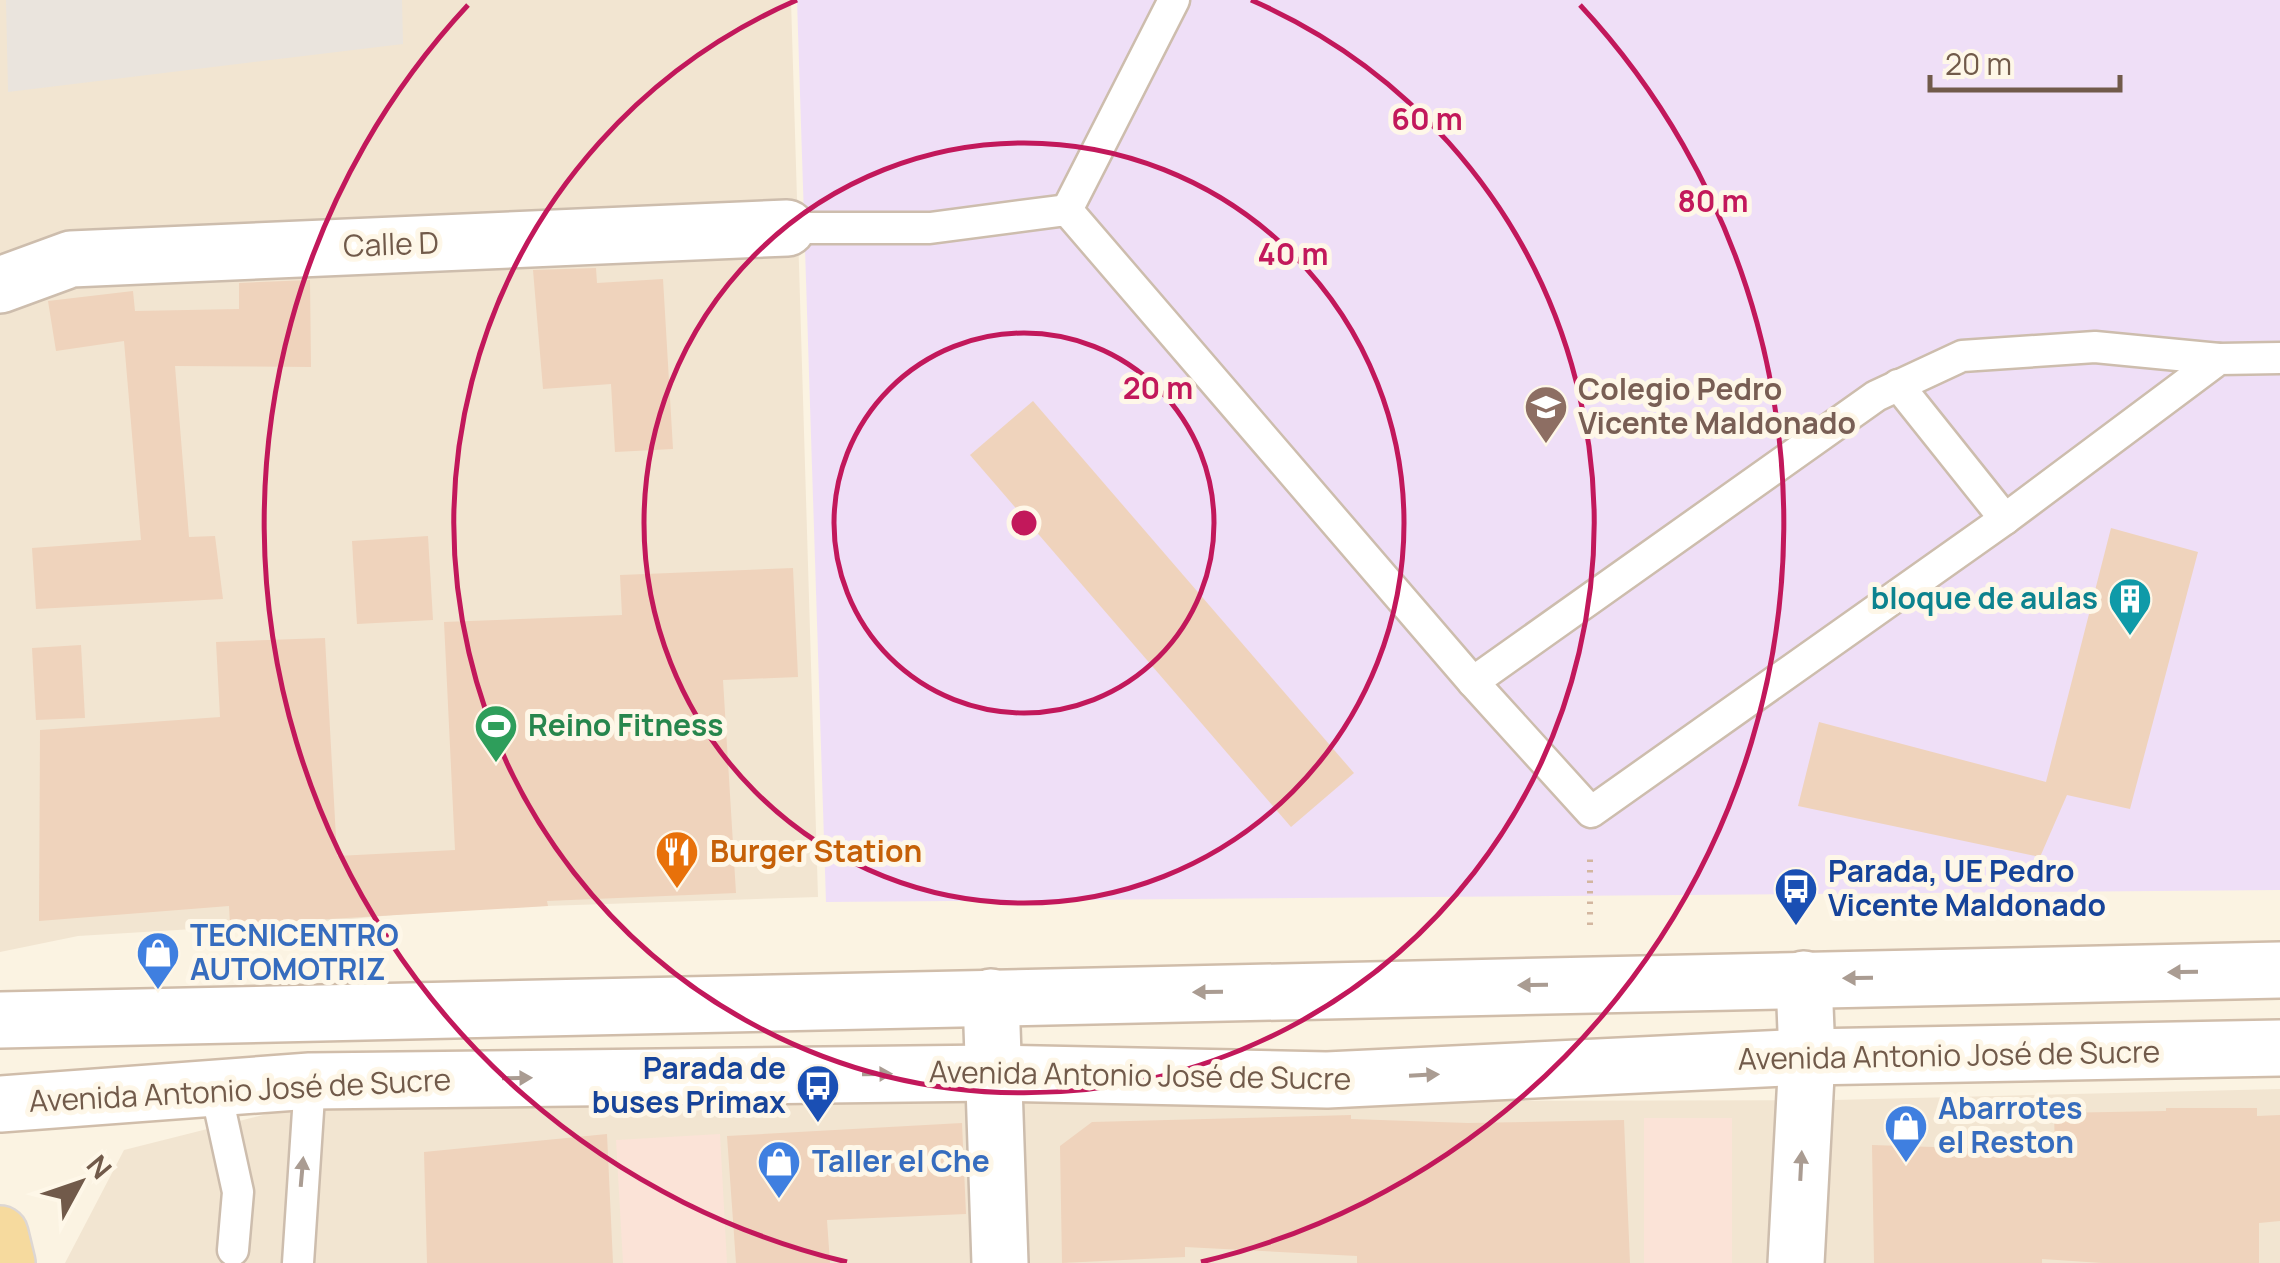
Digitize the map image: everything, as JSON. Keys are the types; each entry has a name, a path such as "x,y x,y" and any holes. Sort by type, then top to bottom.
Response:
{"main road":[{"name":"Calle D","path":"0,285 71,258 787,228"},
{"path":"0,1020 2280,970"},
{"path":"1796,1263 1807,1057 1804,979"},
{"path":"992,997 1000,1263"},
{"name":"Avenida Antonio José de Sucre","path":"0,1104 310,1081 993,1073 1327,1080 1807,1057 2280,1048"},
{"path":"0,1234 6,1263"}],"lane":[{"path":"1067,210 1174,0"},
{"path":"787,228 930,228 1067,210"},
{"path":"1067,210 1473,682 1591,812 2005,519 2219,359"},
{"path":"1473,682 1876,396 1962,356 2095,347 2219,359 2280,358"},
{"path":"1898,385 2005,519"},
{"path":"298,1263 310,1081"},
{"path":"215,1087 238,1192 233,1250"}],"path":[{"path":"1590,984 1591,812"}],"shaded area":[{"path":"0,0 791,0 818,897 458,909 78,936 0,952"},
{"path":"6,0 402,0 403,44 8,92"},
{"name":"Colegio Pedro Vicente Maldonado","path":"797,0 2280,0 2280,890 826,902"},
{"path":"2280,1089 2280,1263 65,1263 124,1150 307,1104 1834,1100"},
{"path":"1644,1118 1732,1118 1732,1263 1644,1263"},
{"path":"720,1134 727,1263 623,1263 616,1140"}],"building":[{"path":"596,268 597,283 663,279 673,449 615,452 611,384 543,389 533,270"},
{"path":"310,280 311,367 175,366 189,537 215,536 223,599 36,609 32,548 141,540 124,341 56,351 48,301 133,291 135,311 239,309 239,283"},
{"path":"1033,401 1354,773 1291,827 970,455"},
{"name":"bloque de aulas","path":"2111,528 2198,552 2130,809 2067,795 2040,857 1798,806 1819,722 2046,782"},
{"path":"428,536 433,620 357,624 352,541"},
{"path":"793,568 798,677 723,680 736,893 547,901 548,906 230,925 229,906 39,921 40,730 220,717 216,642 325,638 337,856 455,850 444,622 622,615 620,575"},
{"path":"81,645 85,718 36,720 32,648"},
{"path":"2257,1108 2257,1116 2280,1115 2280,1221 2259,1223 2259,1263 2042,1259 2042,1263 1874,1263 1872,1145 2055,1151 2054,1113"},
{"path":"1351,1115 1351,1119 1468,1123 1624,1120 1630,1263 1357,1263 1357,1256 1185,1247 1185,1257 1062,1263 1060,1146 1092,1122"},
{"path":"962,1123 966,1214 827,1220 830,1263 736,1263 727,1136"},
{"path":"607,1134 613,1263 427,1263 424,1152"}],"place":[{"name":"Colegio Pedro Vicente Maldonado","path":"1546,445"},
{"name":"bloque de aulas","path":"2130,637"},
{"name":"Reino Fitness","path":"496,764"},
{"name":"Burger Station","path":"677,890"},
{"name":"Parada, UE Pedro Vicente Maldonado","path":"1796,927"},
{"name":"TECNICENTRO AUTOMOTRIZ","path":"158,991"},
{"name":"Parada de buses Primax","path":"818,1124"},
{"name":"Abarrotes el Reston","path":"1906,1164"},
{"name":"Taller el Che","path":"779,1200"}]}
